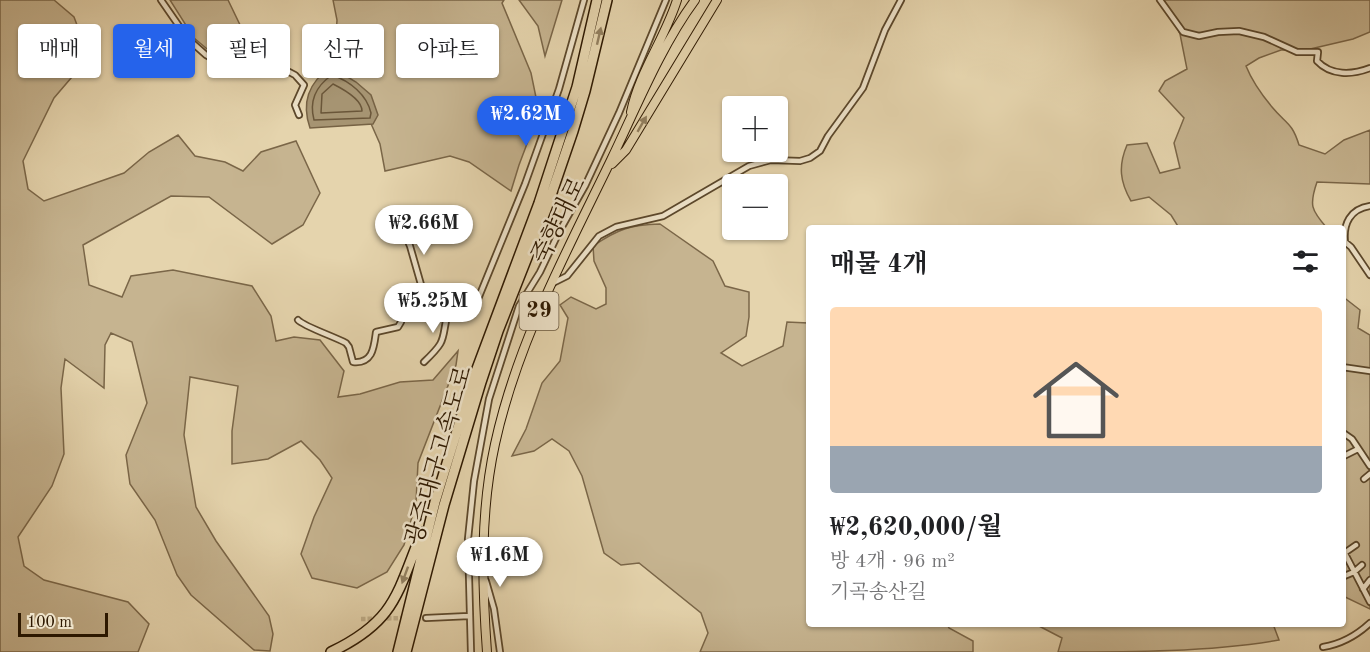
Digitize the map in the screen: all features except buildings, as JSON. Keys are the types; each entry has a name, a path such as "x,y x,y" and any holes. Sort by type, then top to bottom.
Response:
{"highway":[{"name":"광주대구고속도로","path":"398,652 435,502 472,382 539,202 577,87 597,0"},
{"name":"광주대구고속도로","path":"407,649 444,505 481,382 498,330 547,207 573,131 607,0"},
{"path":"331,652 364,634 389,608 398,594 435,502"}],"main road":[{"path":"629,124 633,101 669,25 677,0"},
{"name":"죽향대로","path":"487,652 483,573 488,495 495,445 514,373 551,284 668,44 695,0"},
{"path":"607,170 626,150 717,0"}],"street":[{"path":"161,0 189,39 206,55 234,71 247,70 270,62 296,75 304,85 295,105 299,115"},
{"path":"404,232 422,288 454,314 471,310 480,296 485,278 525,184 559,88 584,0"},
{"path":"471,652 468,539 474,481 489,399 519,306 540,272 619,113 666,0"},
{"path":"551,284 567,276 599,236 616,227 663,216 749,166 771,160 800,161 820,151 828,136 863,88 885,30 901,0"},
{"path":"1160,0 1183,32 1199,36 1239,31 1264,37 1297,52 1318,52 1317,61 1324,69 1338,73 1363,71 1370,68"},
{"path":"1345,225 1352,214 1364,207 1370,207"},
{"path":"1346,243 1370,275"},
{"path":"298,320 306,326 316,328 346,343 353,362 359,362 367,359 373,353 375,332 398,327 404,311 415,302 422,288"},
{"path":"424,362 441,346 448,311"},
{"path":"1346,368 1370,371"},
{"path":"1346,435 1352,439 1370,466"},
{"path":"1346,455 1358,449"},
{"path":"1364,479 1370,474"},
{"path":"1346,550 1356,545"},
{"path":"1346,557 1370,602"},
{"path":"1346,575 1362,565"},
{"path":"483,573 494,609 500,652"},
{"path":"1363,589 1370,580"},
{"path":"426,618 469,616"},
{"path":"1323,647 1338,645 1350,639 1370,623"}],"shaded area":[{"path":"0,0 54,0 74,17 77,24 18,24 18,78 71,78 54,98 23,161 28,189 44,201 124,173 149,152 178,135 195,156 225,162 243,171 261,152 296,141 320,193 303,225 272,244 209,197 171,196 83,245 89,285 122,297 131,276 173,270 252,286 271,316 276,341 294,337 320,340 344,371 338,397 360,394 400,382 433,380 458,351 456,365 418,463 416,503 404,545 387,572 357,588 312,578 301,554 314,517 332,478 320,460 301,441 268,459 232,464 232,431 238,386 190,377 184,435 196,507 216,541 269,616 273,634 270,651 254,650 191,595 177,575 155,520 130,484 126,455 147,403 132,342 111,333 105,345 104,388 65,359 61,388 64,454 52,486 18,537 24,566 44,580 128,602 149,624 138,652 0,652"},
{"path":"170,0 228,0 240,24 207,24 207,49 195,39 195,24 185,24"},
{"path":"333,0 504,0 502,3 531,73 539,112 511,191 469,162 450,156 385,171 380,144 350,78 384,78 384,24 337,24"},
{"path":"519,0 562,0 545,56 538,26"},
{"path":"1164,0 1370,0 1370,32 1353,39 1306,50 1281,50 1259,58 1246,66 1265,98 1291,127 1299,145 1325,154 1344,140 1370,130 1370,184 1317,182 1312,202 1315,212 1325,225 1177,225 1171,215 1149,197 1131,201 1124,187 1121,167 1127,145 1147,143 1160,173 1180,168 1174,143 1184,118 1159,91 1165,81 1187,69 1180,34"},
{"path":"660,224 713,261 725,286 749,292 746,336 721,353 742,366 783,346 787,322 806,323 806,627 948,627 973,641 973,652 700,652 708,633 701,613 639,563 621,565 604,553 582,476 569,451 552,439 534,451 512,456 526,429 542,383 560,361 568,318 560,305 571,297 596,309 606,304 606,288 594,261 593,246 625,229 640,225"},
{"path":"1346,299 1360,310 1358,328 1370,335 1370,609 1346,597"},
{"path":"1041,627 1274,627 1279,640 1198,649 1058,652 1062,638"}],"water":[{"path":"349,78 356,82 371,95 378,115 373,124 310,128 306,110 307,101 317,79"}],"tunnel":[{"path":"361,619 405,618"}]}
